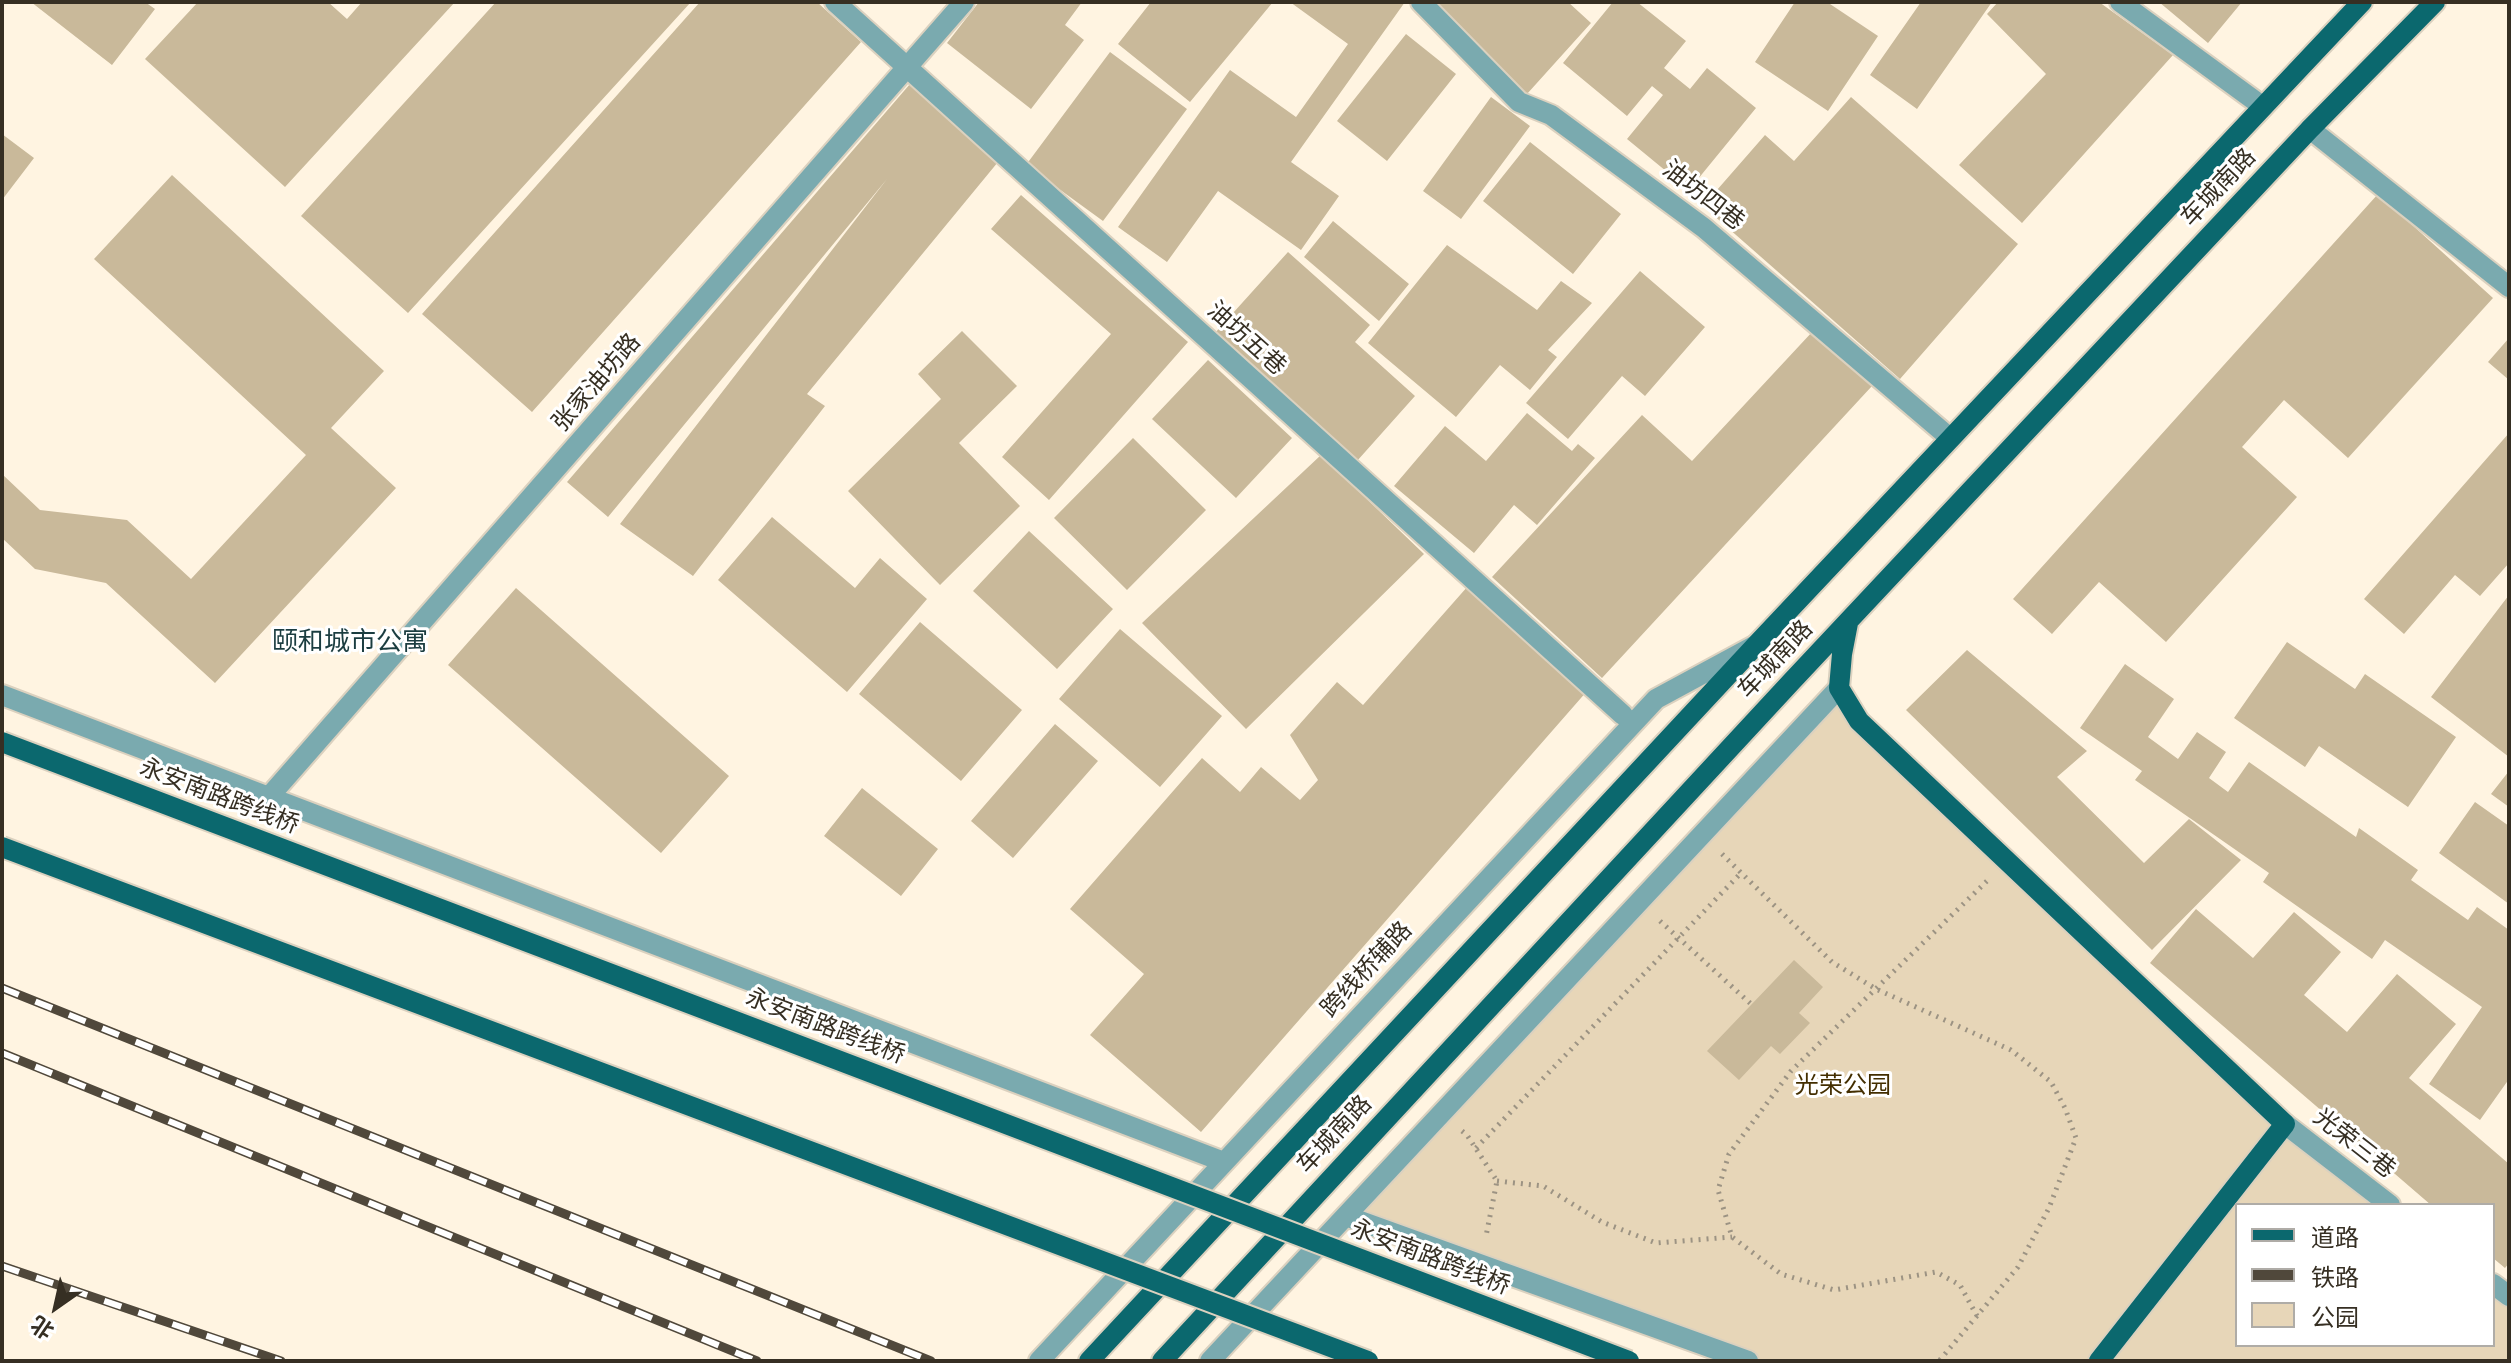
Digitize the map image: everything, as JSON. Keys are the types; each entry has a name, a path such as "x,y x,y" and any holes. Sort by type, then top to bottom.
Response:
{"main road":[{"name":"车城南路","path":"1089,1361 1757,644 2362,2"},
{"name":"车城南路","path":"1162,1361 1848,621 2310,129 2435,2"},
{"path":"1848,621 1839,688 1859,721 2285,1124 2099,1361"},
{"name":"永安南路跨线桥","path":"2,742 1629,1361"},
{"path":"2,847 1368,1361"}],"street":[{"name":"油坊五巷","path":"835,2 1623,715"},
{"name":"张家油坊路","path":"268,798 964,2"},
{"name":"油坊四巷","path":"1421,2 1519,102 1551,115 1704,228 1950,438"},
{"path":"2120,2 2262,106"},
{"path":"2310,129 2509,287"},
{"name":"跨线桥辅路","path":"1039,1361 1656,699 1757,644"},
{"path":"1210,1361 1839,688"},
{"path":"2,695 1224,1162"},
{"name":"光荣三巷","path":"2285,1124 2387,1203"},
{"path":"1346,1216 1748,1361"}],"path":[{"path":"1702,836 1832,962 1876,989 2011,1050 2051,1082 2065,1108 2076,1138 2049,1208 2018,1267 1939,1361"},
{"path":"1977,1316 1960,1285 1936,1272 1834,1290 1781,1274 1732,1237 1718,1190 1729,1154 1791,1071 2007,862"},
{"path":"1476,1148 1741,873"},
{"path":"1639,902 1751,1004"},
{"path":"1440,1116 1467,1135 1497,1181 1488,1232 1474,1262"},
{"path":"1497,1181 1543,1186 1602,1222 1656,1243 1732,1237"}],"green space":[{"name":"光荣公园","path":"1839,688 2285,1124 2387,1203 2235,1203 2235,1347 2495,1347 2495,1286 2509,1296 2509,1361 1748,1361 1346,1216"}],"building":[{"path":"31,2 145,2 155,9 112,65"},
{"path":"198,2 328,2 347,19 362,2 455,2 285,187 145,59"},
{"path":"496,2 691,2 408,313 301,216"},
{"path":"700,2 817,2 861,42 532,412 422,314"},
{"path":"979,2 1082,2 1065,25 1084,40 1031,109 947,43"},
{"path":"1151,2 1273,2 1190,102 1118,44"},
{"path":"1290,2 1405,2 1291,162 1339,196 1301,250 1218,191 1167,262 1118,227 1230,70 1296,117 1348,44"},
{"path":"1425,2 1568,2 1591,23 1527,94"},
{"path":"1613,2 1637,2 1686,41 1664,68 1690,89 1707,68 1756,108 1689,190 1627,139 1663,95 1652,86 1627,116 1563,63"},
{"path":"1795,2 1827,2 1878,36 1828,111 1755,62"},
{"path":"1921,2 1992,2 1917,109 1870,75"},
{"path":"1998,2 2099,2 2173,55 2022,223 1959,165 2046,74 1987,14"},
{"path":"2159,2 2242,2 2208,43"},
{"path":"1406,34 1456,74 1387,161 1337,121"},
{"path":"1110,52 1187,109 1103,221 1026,165"},
{"path":"910,84 998,162 807,394 825,406 693,576 620,524 887,179 608,517 567,482"},
{"path":"1491,97 1530,126 1461,219 1423,191"},
{"path":"1851,97 2018,244 1900,379 1703,206 1765,135 1794,161"},
{"path":"2,134 34,158 2,200"},
{"path":"1530,142 1621,214 1573,274 1483,201"},
{"path":"172,175 384,371 331,428 396,488 215,683 106,583 35,569 2,538 2,474 40,510 127,520 191,579 306,455 94,259"},
{"path":"2378,194 2493,298 2348,458 2284,400 2242,447 2297,497 2166,642 2099,582 2052,634 2013,599"},
{"path":"1021,195 1188,342 1049,500 1002,457 1111,334 991,229"},
{"path":"1333,221 1409,284 1379,321 1304,257"},
{"path":"1447,245 1537,310 1561,281 1592,303 1548,350 1557,357 1530,390 1500,365 1456,417 1368,343"},
{"path":"1288,252 1370,325 1355,342 1415,396 1357,461 1215,333"},
{"path":"1640,271 1705,327 1645,396 1622,376 1568,439 1526,403"},
{"path":"962,331 1017,386 959,443 1020,506 940,585 848,491 941,399 918,374"},
{"path":"1813,331 1872,386 1602,678 1492,577 1642,415 1692,461"},
{"path":"2509,338 2509,380 2488,362"},
{"path":"1208,360 1292,438 1236,498 1152,419"},
{"path":"1527,413 1572,451 1578,444 1595,458 1537,525 1514,505 1474,553 1394,486 1445,426 1486,461"},
{"path":"2509,433 2509,563 2480,596 2455,575 2404,634 2364,599"},
{"path":"1133,438 1206,510 1127,590 1054,518"},
{"path":"1321,455 1424,554 1246,729 1142,623"},
{"path":"772,517 855,588 880,558 927,599 847,692 718,580"},
{"path":"1029,531 1113,609 1057,669 973,591"},
{"path":"1468,586 1588,690 1201,1132 1090,1035 1144,974 1070,909 1202,758 1240,792 1261,767 1300,800 1318,780 1290,735 1337,682 1363,705"},
{"path":"516,588 729,776 661,853 448,665"},
{"path":"2509,595 2509,757 2431,697"},
{"path":"920,622 1022,710 961,781 859,694"},
{"path":"1120,629 1222,716 1160,787 1059,699"},
{"path":"2287,642 2355,689 2365,674 2456,737 2408,807 2319,746 2305,767 2234,718"},
{"path":"1967,650 2087,751 2057,777 2144,863 2189,819 2241,860 2152,950 1906,710"},
{"path":"2125,664 2174,699 2148,737 2178,759 2197,732 2226,752 2209,778 2228,792 2249,762 2356,837 2359,828 2418,870 2411,880 2468,920 2477,907 2509,930 2509,1079 2480,1120 2429,1084 2482,1007 2385,940 2372,959 2263,882 2269,873 2135,780 2142,771 2080,728"},
{"path":"1055,724 1098,761 1013,858 971,821"},
{"path":"2509,771 2509,807 2491,794"},
{"path":"862,788 938,849 901,896 824,836"},
{"path":"2475,802 2509,826 2509,904 2439,853"},
{"path":"2196,909 2253,958 2294,912 2341,952 2304,995 2347,1032 2397,974 2456,1024 2409,1078 2509,1164 2509,1263 2505,1268 2495,1260 2495,1203 2429,1203 2150,963"},
{"path":"1794,960 1823,987 1799,1013 1810,1023 1780,1054 1771,1046 1739,1080 1707,1051"}],"railway":[{"path":"2,988 931,1361"},
{"path":"2,1053 757,1361"},
{"path":"2,1266 281,1361"}],"district":[{"name":"颐和城市公寓","path":"350,643"}]}
